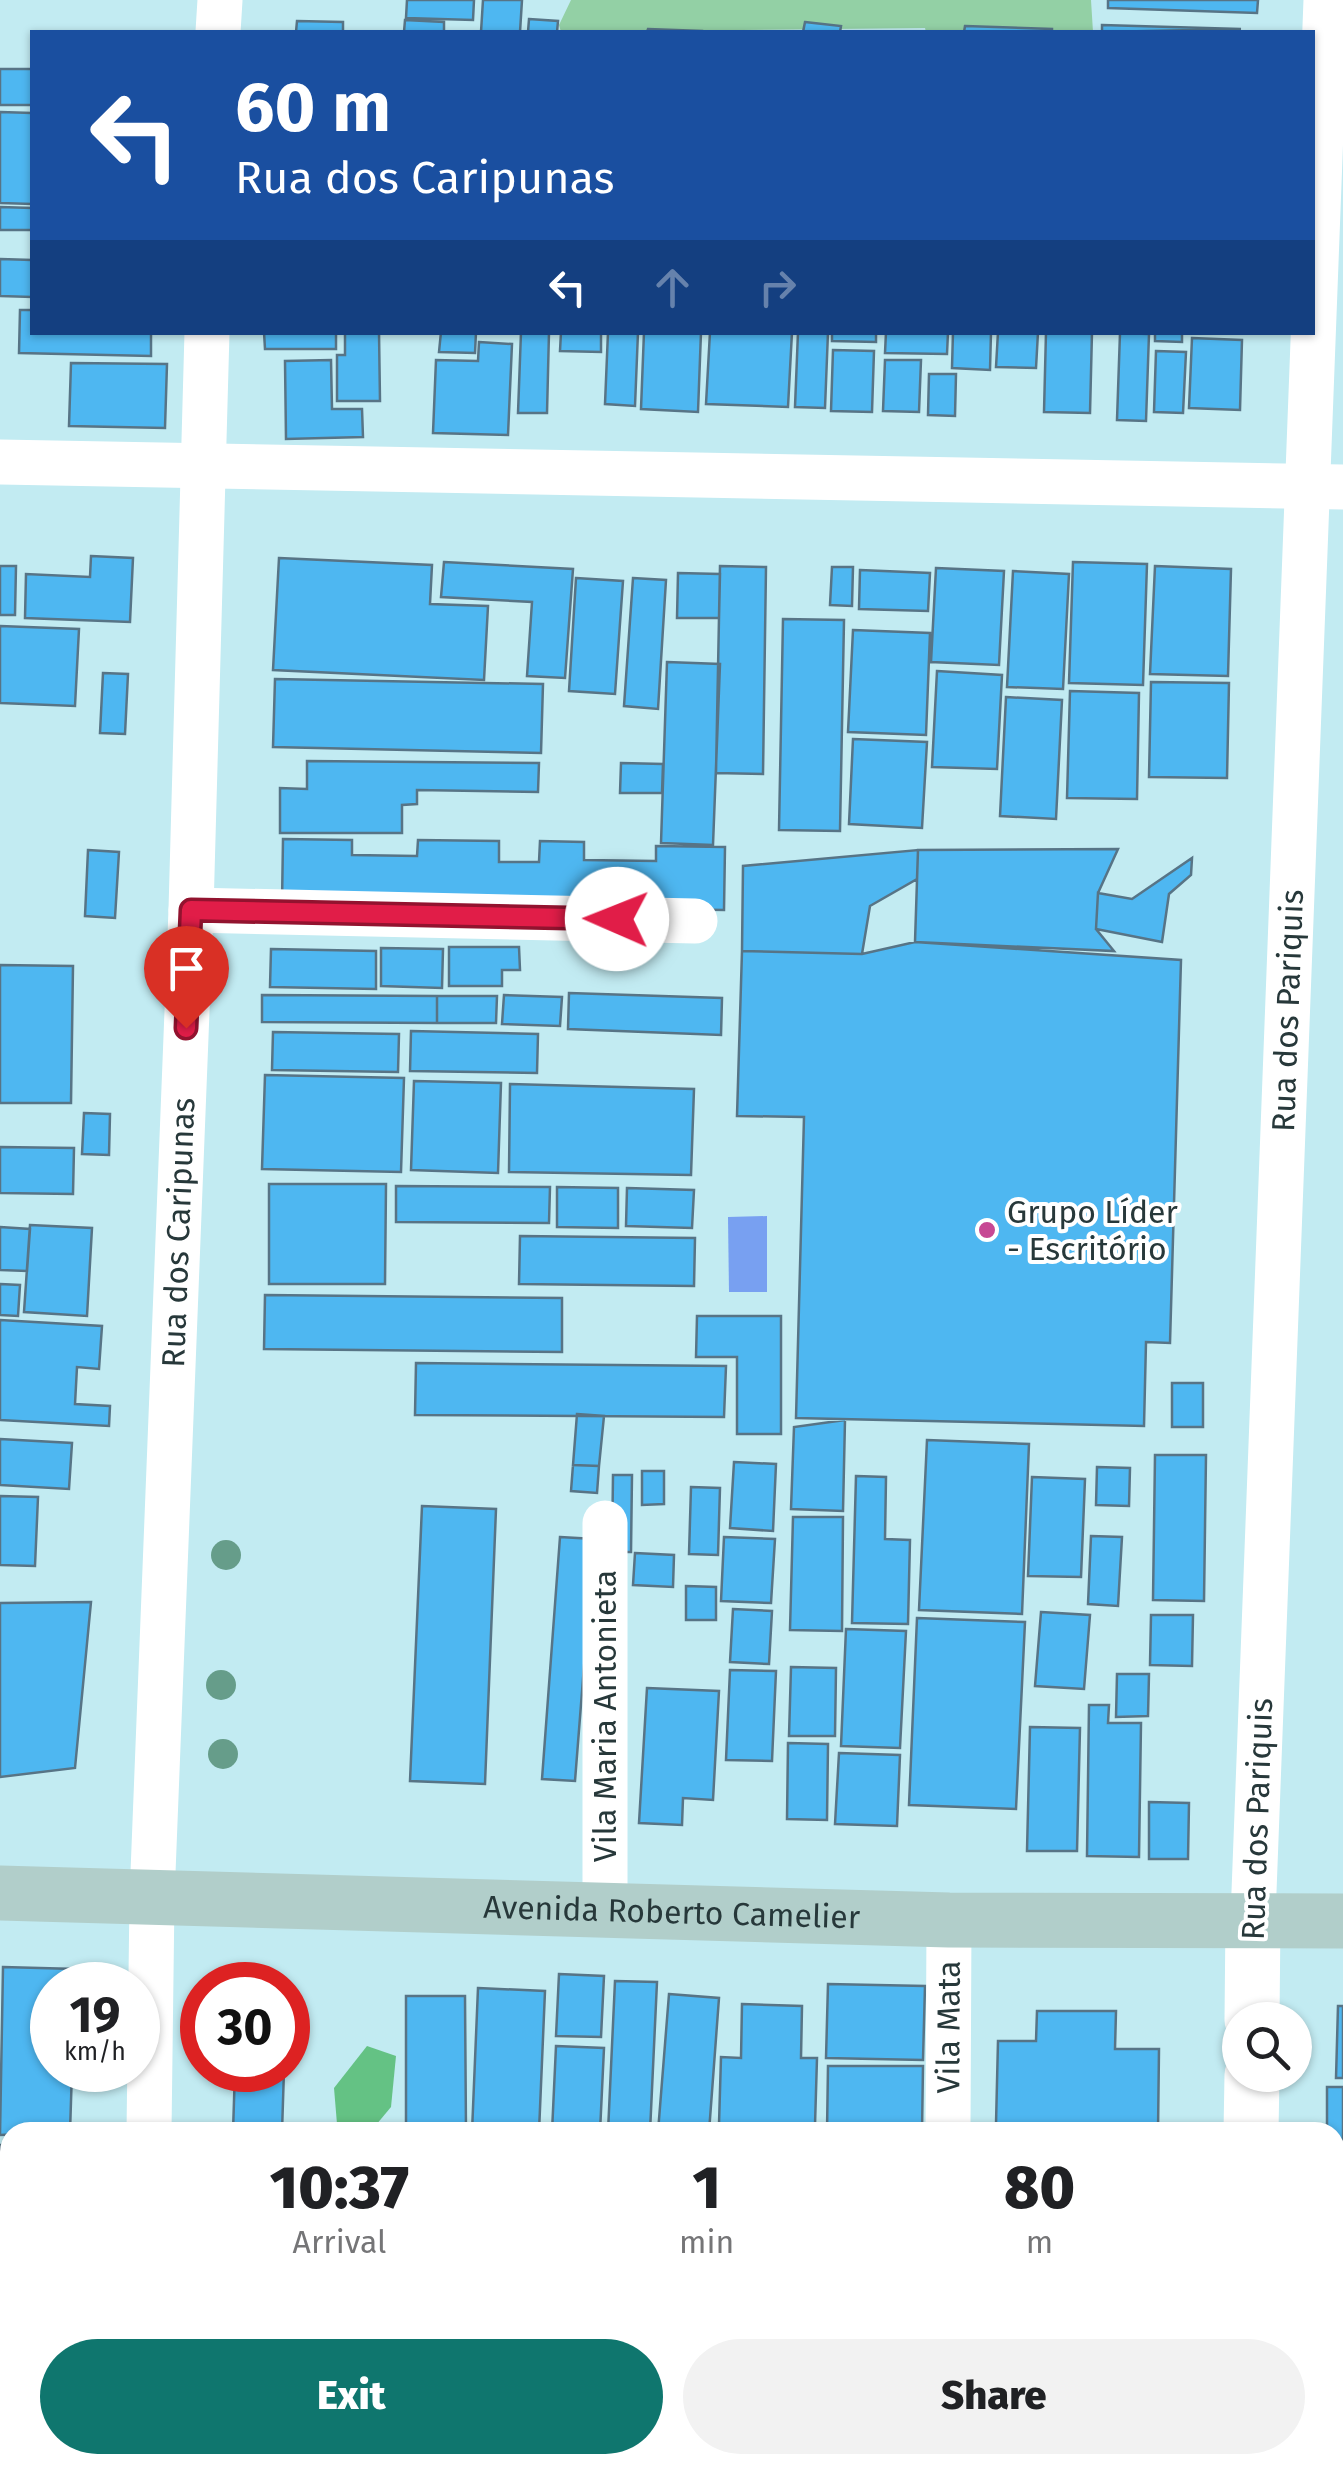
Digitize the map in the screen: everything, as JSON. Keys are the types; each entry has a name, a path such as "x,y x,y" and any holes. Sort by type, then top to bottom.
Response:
{"main road":[{"name":"Avenida Roberto Camelier","path":"0,1893 950,1920 1343,1920"}],"street":[{"path":"218,30 220,0"},
{"name":"Rua dos Pariquis","path":"1252,2002 1253,1918 1326,487 1326,0"},
{"name":"Rua dos Caripunas","path":"149,2122 152,1898 191,910 207,335"},
{"path":"0,462 1326,487"},
{"path":"191,910 694,921"},
{"name":"Vila Maria Antonieta","path":"604,1523 605,1908"},
{"name":"Vila Mata","path":"948,2122 950,1920"},
{"path":"1251,2122 1252,2092"}],"green space":[{"path":"571,0 1091,0 1093,30 560,30 559,25"},
{"path":"367,2046 396,2056 391,2107 378,2122 337,2122 334,2088"}],"water":[{"path":"767,1216 767,1292 729,1292 728,1217"}],"building":[{"path":"407,0 474,0 473,20 406,18"},
{"path":"483,0 522,0 520,30 481,30"},
{"path":"1108,0 1258,0 1257,13 1108,8"},
{"path":"529,19 558,21 557,30 528,30"},
{"path":"405,20 444,22 444,30 404,30"},
{"path":"297,21 343,22 343,30 296,30"},
{"path":"805,22 841,26 840,30 803,30"},
{"path":"1102,25 1241,29 1195,30 1102,30"},
{"path":"965,26 1052,29 1052,30 964,30"},
{"path":"0,69 30,69 30,105 0,105"},
{"path":"0,112 30,113 30,204 0,203"},
{"path":"0,207 30,208 30,230 0,230"},
{"path":"0,259 30,260 30,297 0,296"},
{"path":"20,310 30,310 30,335 151,335 151,356 19,353"},
{"path":"264,335 336,335 336,349 265,349"},
{"path":"345,335 379,335 380,401 337,401 337,355 345,355"},
{"path":"441,335 476,335 475,353 439,352"},
{"path":"521,335 549,335 547,413 518,413"},
{"path":"561,335 601,335 601,352 560,351"},
{"path":"608,335 638,335 635,406 605,404"},
{"path":"644,335 701,335 698,412 641,409"},
{"path":"710,335 792,335 788,407 706,404"},
{"path":"798,335 828,335 825,408 795,407"},
{"path":"832,335 876,335 876,342 832,341"},
{"path":"886,335 948,335 947,354 885,353"},
{"path":"953,335 991,335 990,370 952,368"},
{"path":"998,335 1038,335 1036,368 996,367"},
{"path":"1046,335 1092,335 1090,413 1044,412"},
{"path":"1120,335 1149,335 1146,421 1117,420"},
{"path":"1155,335 1182,335 1182,342 1155,341"},
{"path":"1192,338 1242,340 1240,410 1189,408"},
{"path":"479,342 512,344 508,435 433,433 436,360 478,361"},
{"path":"833,350 874,351 872,412 831,411"},
{"path":"1156,351 1186,352 1183,413 1154,412"},
{"path":"331,360 332,409 362,409 363,437 286,439 285,361"},
{"path":"885,360 921,360 919,412 883,411"},
{"path":"71,363 167,364 165,428 69,426"},
{"path":"929,374 956,374 955,416 928,415"},
{"path":"91,556 133,558 130,622 25,618 26,574 90,577"},
{"path":"279,558 432,565 430,604 488,606 484,680 273,670"},
{"path":"444,562 573,569 565,678 527,676 532,602 441,597"},
{"path":"1073,562 1147,564 1143,685 1069,683"},
{"path":"0,566 16,566 15,615 0,615"},
{"path":"720,566 766,567 763,774 716,773"},
{"path":"1155,566 1231,569 1228,676 1150,674"},
{"path":"832,567 853,567 852,606 830,605"},
{"path":"936,568 1004,571 999,665 931,662"},
{"path":"860,570 930,573 928,611 859,609"},
{"path":"1013,571 1069,574 1063,689 1007,687"},
{"path":"678,573 720,574 719,618 677,618"},
{"path":"576,578 623,581 615,694 569,691"},
{"path":"633,578 666,580 658,709 624,706"},
{"path":"783,619 844,620 840,831 779,830"},
{"path":"0,626 79,629 75,706 0,703"},
{"path":"853,630 930,633 926,735 848,732"},
{"path":"667,662 720,664 713,845 661,843"},
{"path":"937,671 1002,675 997,769 932,767"},
{"path":"103,673 128,674 125,734 100,733"},
{"path":"275,679 543,684 541,753 273,747"},
{"path":"1151,682 1229,683 1227,778 1149,777"},
{"path":"1070,691 1139,693 1137,799 1067,798"},
{"path":"1006,697 1062,700 1056,819 1000,816"},
{"path":"853,739 927,742 922,828 849,824"},
{"path":"307,761 539,763 538,792 417,790 417,804 402,805 402,833 280,833 280,788 307,789"},
{"path":"621,763 663,764 662,793 620,793"},
{"path":"283,839 352,840 352,855 417,856 418,840 499,841 499,862 539,862 540,841 584,842 584,860 656,861 656,846 725,847 724,910 282,903"},
{"path":"1118,849 1098,893 1096,929 1114,951 915,942 918,850"},
{"path":"88,850 119,852 115,918 85,916"},
{"path":"918,850 917,879 870,906 862,954 742,951 743,866"},
{"path":"1192,858 1191,875 1169,894 1162,942 1096,929 1098,893 1132,899"},
{"name":"Grupo Líder - Escritório","path":"915,942 1181,960 1170,1343 1146,1342 1144,1426 796,1418 804,1117 737,1116 742,951 862,954"},
{"path":"449,947 519,947 520,970 502,970 502,986 449,986"},
{"path":"381,948 443,949 442,988 381,986"},
{"path":"271,949 376,951 376,989 270,987"},
{"path":"0,965 73,966 71,1103 0,1103"},
{"path":"569,993 722,998 721,1035 568,1029"},
{"path":"262,995 437,996 437,1023 262,1022"},
{"path":"504,995 562,997 560,1026 502,1024"},
{"path":"437,996 497,996 496,1023 437,1023"},
{"path":"411,1031 538,1034 537,1073 410,1071"},
{"path":"273,1032 399,1034 398,1072 272,1070"},
{"path":"265,1075 404,1078 401,1172 262,1169"},
{"path":"414,1081 501,1083 498,1173 411,1170"},
{"path":"510,1084 694,1089 691,1175 509,1172"},
{"path":"84,1113 110,1114 109,1155 82,1154"},
{"path":"0,1147 74,1148 73,1194 0,1193"},
{"path":"269,1184 386,1184 385,1284 269,1284"},
{"path":"396,1186 550,1187 549,1223 396,1222"},
{"path":"557,1187 618,1188 618,1228 557,1227"},
{"path":"627,1188 694,1190 692,1228 626,1226"},
{"path":"30,1225 92,1228 87,1316 24,1312"},
{"path":"0,1227 30,1229 27,1271 0,1270"},
{"path":"520,1236 695,1238 694,1286 519,1284"},
{"path":"0,1284 20,1285 18,1316 0,1315"},
{"path":"265,1295 562,1298 562,1352 264,1349"},
{"path":"697,1316 781,1316 781,1434 737,1434 737,1357 696,1357"},
{"path":"0,1320 102,1326 99,1369 77,1367 75,1404 110,1406 109,1426 0,1420"},
{"path":"416,1363 726,1366 724,1417 415,1415"},
{"path":"1172,1383 1203,1383 1203,1427 1172,1427"},
{"path":"577,1414 604,1416 599,1466 573,1465"},
{"path":"845,1420 843,1511 791,1509 794,1427"},
{"path":"0,1439 72,1443 69,1489 0,1485"},
{"path":"927,1440 1029,1444 1022,1614 919,1610"},
{"path":"1155,1455 1206,1455 1204,1601 1153,1600"},
{"path":"734,1462 776,1464 773,1531 730,1528"},
{"path":"573,1465 599,1466 597,1493 571,1491"},
{"path":"1097,1467 1130,1468 1129,1506 1096,1505"},
{"path":"642,1471 664,1471 664,1504 642,1505"},
{"path":"613,1475 632,1475 631,1552 612,1552"},
{"path":"856,1476 886,1477 885,1539 910,1540 908,1624 852,1623"},
{"path":"1032,1477 1085,1479 1081,1577 1028,1576"},
{"path":"691,1487 720,1488 718,1555 689,1554"},
{"path":"0,1496 38,1497 35,1566 0,1565"},
{"path":"422,1506 496,1509 485,1784 410,1781"},
{"path":"793,1517 843,1517 842,1631 790,1630"},
{"path":"1091,1536 1122,1537 1118,1606 1088,1604"},
{"path":"560,1537 594,1539 575,1781 542,1779"},
{"path":"724,1537 775,1539 771,1603 721,1601"},
{"path":"635,1553 674,1555 673,1587 633,1585"},
{"path":"686,1586 716,1587 716,1620 686,1620"},
{"path":"91,1602 75,1768 0,1777 0,1603"},
{"path":"733,1609 772,1611 769,1664 730,1662"},
{"path":"1041,1612 1090,1615 1084,1689 1035,1686"},
{"path":"1151,1615 1193,1615 1192,1666 1150,1665"},
{"path":"917,1618 1025,1622 1016,1809 909,1805"},
{"path":"846,1629 906,1631 900,1748 841,1746"},
{"path":"791,1667 836,1668 835,1736 789,1736"},
{"path":"730,1670 776,1671 772,1761 726,1760"},
{"path":"1117,1674 1149,1674 1148,1716 1116,1717"},
{"path":"647,1688 719,1691 713,1800 683,1798 682,1825 639,1823"},
{"path":"1089,1705 1109,1705 1108,1723 1141,1723 1139,1857 1087,1856"},
{"path":"1030,1727 1080,1728 1077,1851 1027,1851"},
{"path":"788,1743 828,1744 827,1820 787,1819"},
{"path":"839,1753 900,1755 897,1826 835,1824"},
{"path":"1149,1802 1189,1803 1188,1859 1149,1859"},
{"path":"3,1967 30,1968 30,2092 71,2092 70,2122 0,2122"},
{"path":"559,1974 604,1976 601,2037 556,2036"},
{"path":"615,1981 657,1982 650,2122 608,2122"},
{"path":"828,1984 925,1986 923,2060 826,2058"},
{"path":"478,1988 545,1991 539,2122 472,2122"},
{"path":"669,1994 719,1998 710,2122 659,2122"},
{"path":"406,1996 465,1996 466,2122 406,2122"},
{"path":"742,2004 802,2006 801,2058 817,2058 815,2122 719,2122 721,2057 741,2058"},
{"path":"1338,2006 1343,2006 1343,2078 1336,2078"},
{"path":"1037,2011 1116,2011 1115,2049 1159,2049 1158,2122 996,2122 998,2041 1036,2041"},
{"path":"556,2046 604,2048 600,2122 552,2122"},
{"path":"828,2066 923,2066 922,2122 827,2122"},
{"path":"1327,2087 1343,2087 1343,2122 1327,2122"},
{"path":"234,2092 283,2092 282,2122 233,2122"}],"place":[{"name":"Grupo Líder - Escritório","path":"987,1230"}],"route":[{"path":"186,1028 191,910 617,919"}]}
